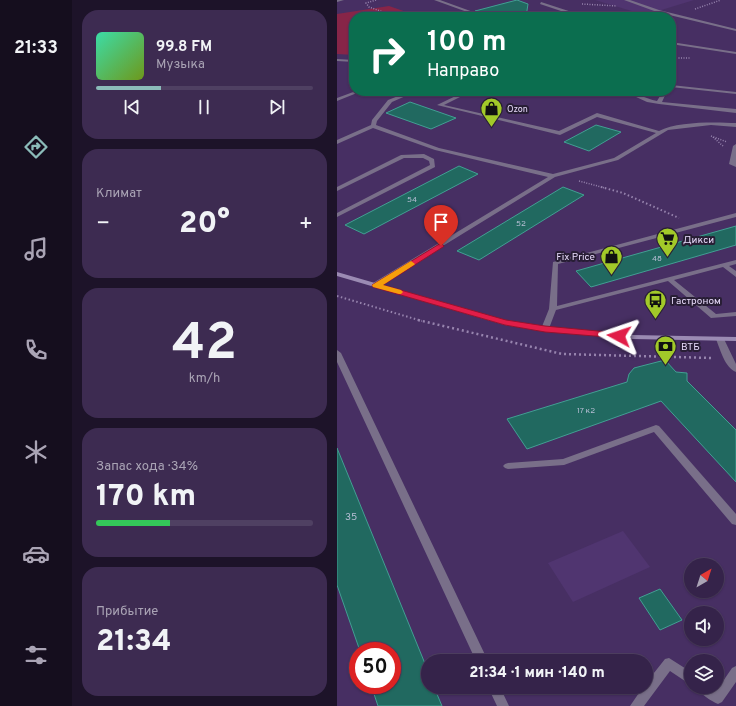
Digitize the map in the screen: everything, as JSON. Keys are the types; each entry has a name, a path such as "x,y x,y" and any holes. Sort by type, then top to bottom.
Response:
{"main road":[{"path":"337,274 505,322 545,329 633,337 736,340"}],"street":[{"path":"337,1 342,0"},
{"path":"436,0 471,12"},
{"path":"626,0 663,12"},
{"path":"632,2 638,0"},
{"path":"541,2 569,12"},
{"path":"676,15 736,30"},
{"path":"676,44 736,53"},
{"path":"337,60 349,61"},
{"path":"676,87 736,93"},
{"path":"337,100 349,95"},
{"path":"373,126 374,121 390,101 402,96"},
{"path":"459,96 439,105 560,133 597,115 660,133"},
{"path":"637,96 659,103 736,111"},
{"path":"659,103 662,96"},
{"path":"376,285 553,176 616,159 667,129 711,123 736,126"},
{"path":"337,142 373,126 437,149 553,176"},
{"path":"736,146 732,164 736,165"},
{"path":"337,189 403,156 424,156 432,160 433,166 337,215"},
{"path":"545,329 553,309 555,263 736,215"},
{"path":"553,309 736,262"},
{"path":"724,265 736,275"},
{"path":"669,280 714,316 736,314"},
{"path":"720,339 731,364 736,369"},
{"path":"337,353 479,654"},
{"path":"508,466 564,462 656,428 736,521"},
{"path":"635,706 669,664 684,674"},
{"path":"724,689 736,672"},
{"path":"497,694 503,706"},
{"path":"713,694 718,698 721,694"}],"path":[{"path":"376,0 366,3 369,7 383,12"},
{"path":"575,4 611,5 619,7"},
{"path":"553,176 600,186 623,193 696,226"}],"shaded area":[{"path":"595,0 694,0 655,12 635,12"},
{"path":"389,6 406,12 350,12"},
{"path":"349,12 349,55 337,54 337,14"},
{"path":"623,531 650,567 573,602 548,563"}],"building":[{"path":"517,0 528,4 527,12 475,11"},
{"path":"410,102 456,118 431,129 386,113"},
{"path":"596,125 621,132 589,151 564,142"},
{"path":"459,166 478,174 364,234 345,225"},
{"path":"563,187 584,195 479,260 457,251"},
{"path":"736,226 736,245 591,287 576,271"},
{"path":"665,360 676,372 687,373 687,381 736,430 736,482 661,401 527,449 507,419 627,382 629,374 634,368"},
{"path":"337,448 421,654 421,694 437,694 442,706 378,706 374,694 401,694 401,642 357,642 337,585"},
{"path":"660,589 682,620 660,630 639,598"}],"slow traffic":[{"path":"399,292 376,285 411,264"}],"place":[{"name":"Ozon","path":"491,128"},
{"name":"Дикси","path":"668,258"},
{"name":"Fix Price","path":"611,276"},
{"name":"Гастроном","path":"655,320"},
{"name":"ВТБ","path":"665,366"}],"route":[{"path":"441,246 376,285 505,322 545,329 619,336"}]}
